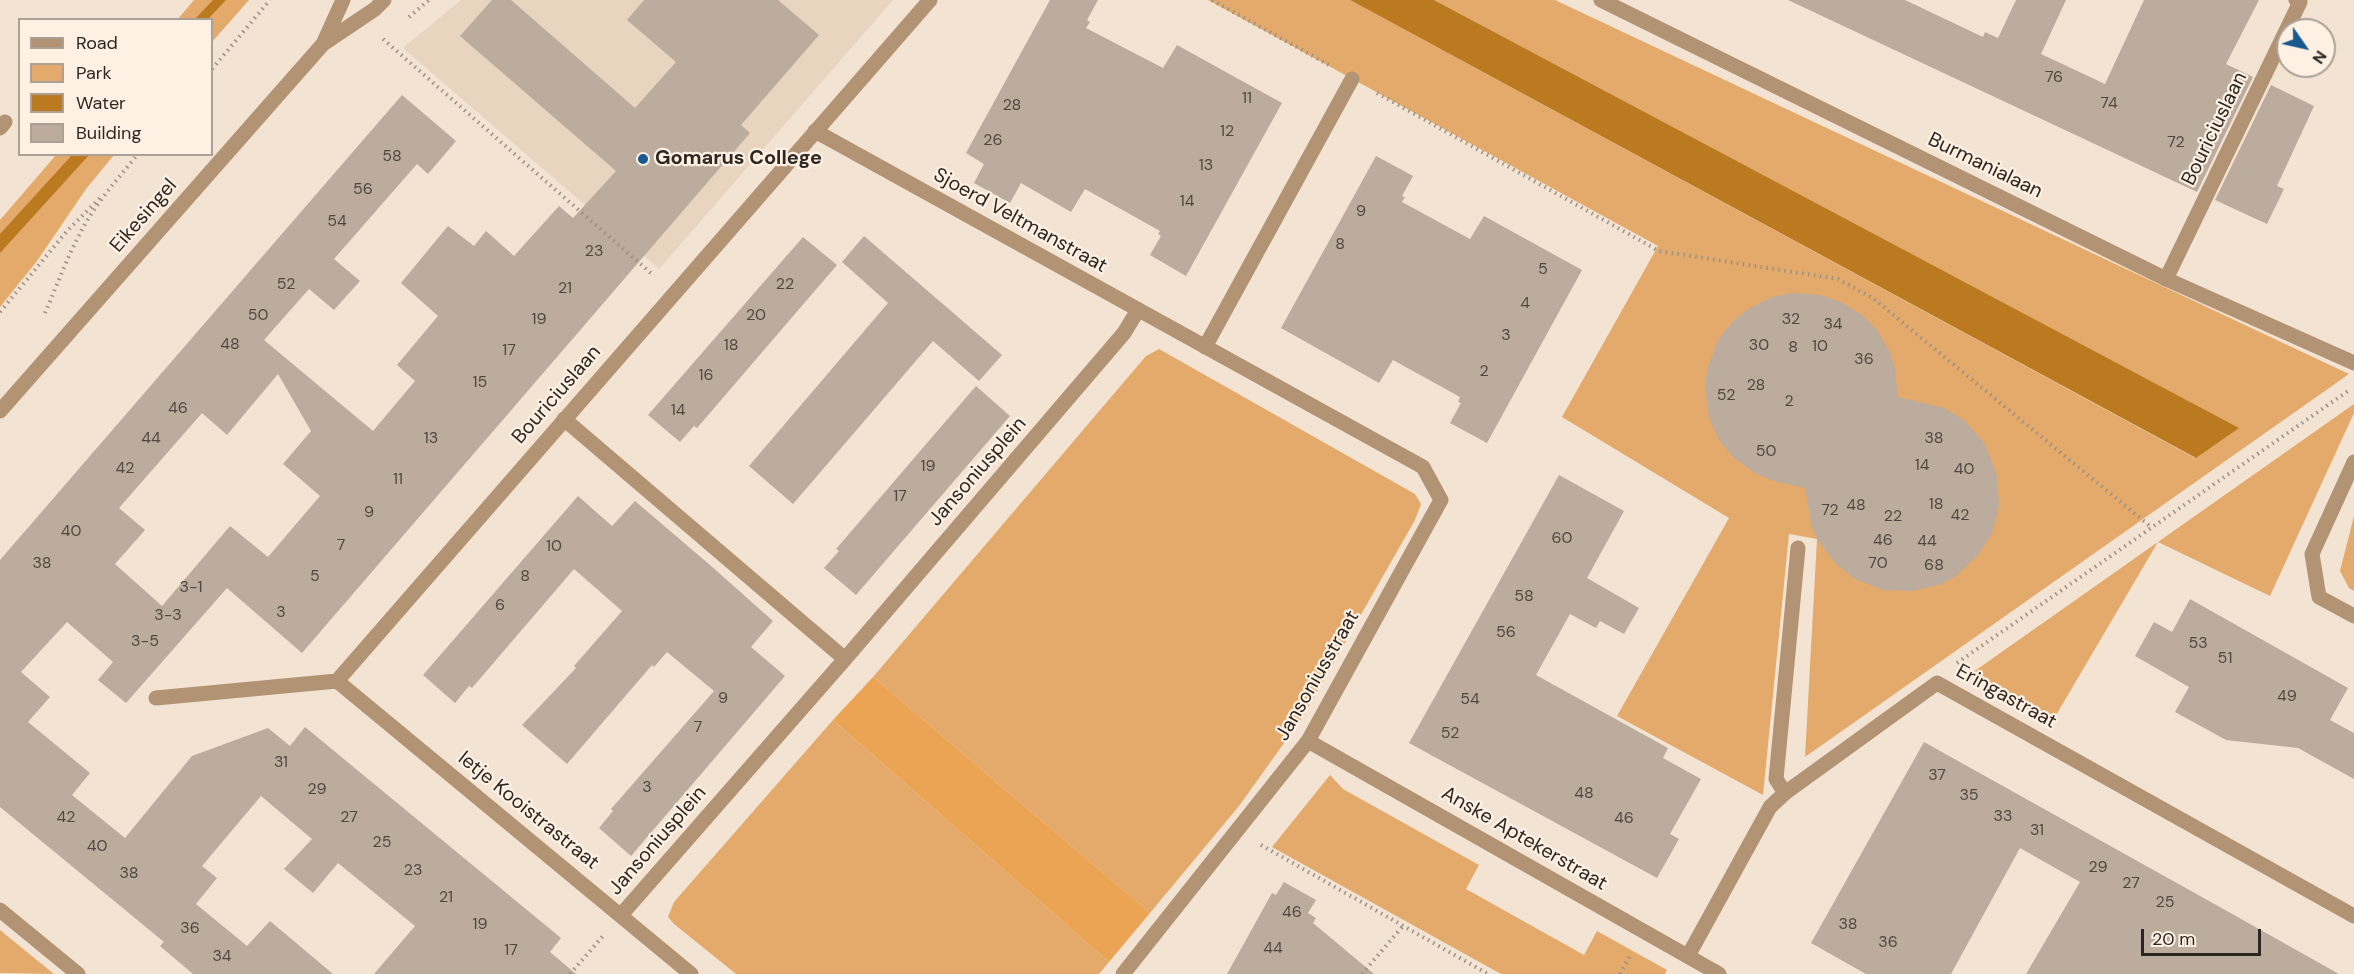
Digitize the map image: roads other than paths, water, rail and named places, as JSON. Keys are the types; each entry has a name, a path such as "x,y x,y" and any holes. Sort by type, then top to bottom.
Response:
{"street":[{"name":"Eikesingel","path":"323,44 344,0"},
{"name":"Eikesingel","path":"0,411 323,44 375,9 384,0"},
{"name":"Bouriciuslaan","path":"337,681 930,0"},
{"name":"Burmanialaan","path":"1601,0 2166,279 2354,363"},
{"name":"Bouriciuslaan","path":"2166,279 2300,2 2296,0"},
{"path":"1205,347 1352,79"},
{"name":"Sjoerd Veltmanstraat","path":"815,131 1423,467"},
{"name":"Jansoniusplein","path":"621,915 845,659 1124,333 1138,310"},
{"path":"564,418 845,659"},
{"path":"2354,462 2312,554 2319,597 2354,616"},
{"name":"Jansoniusstraat","path":"1123,974 1308,741 1441,500 1423,467"},
{"path":"1785,793 1776,779 1798,548"},
{"path":"156,698 337,681"},
{"name":"Ietje Kooistrastraat","path":"337,681 691,974"},
{"name":"Eringastraat","path":"1688,956 1770,807 1785,793 1937,683 2354,916"},
{"name":"Anske Aptekerstraat","path":"1308,741 1719,974"},
{"path":"0,910 78,974"}],"water":[{"path":"213,0 226,0 209,18 196,18"},
{"path":"1350,0 1434,0 2239,428 2196,458"},
{"path":"71,156 88,156 0,253 0,234"}],"place":[{"name":"Gomarus College","path":"643,159"}]}
